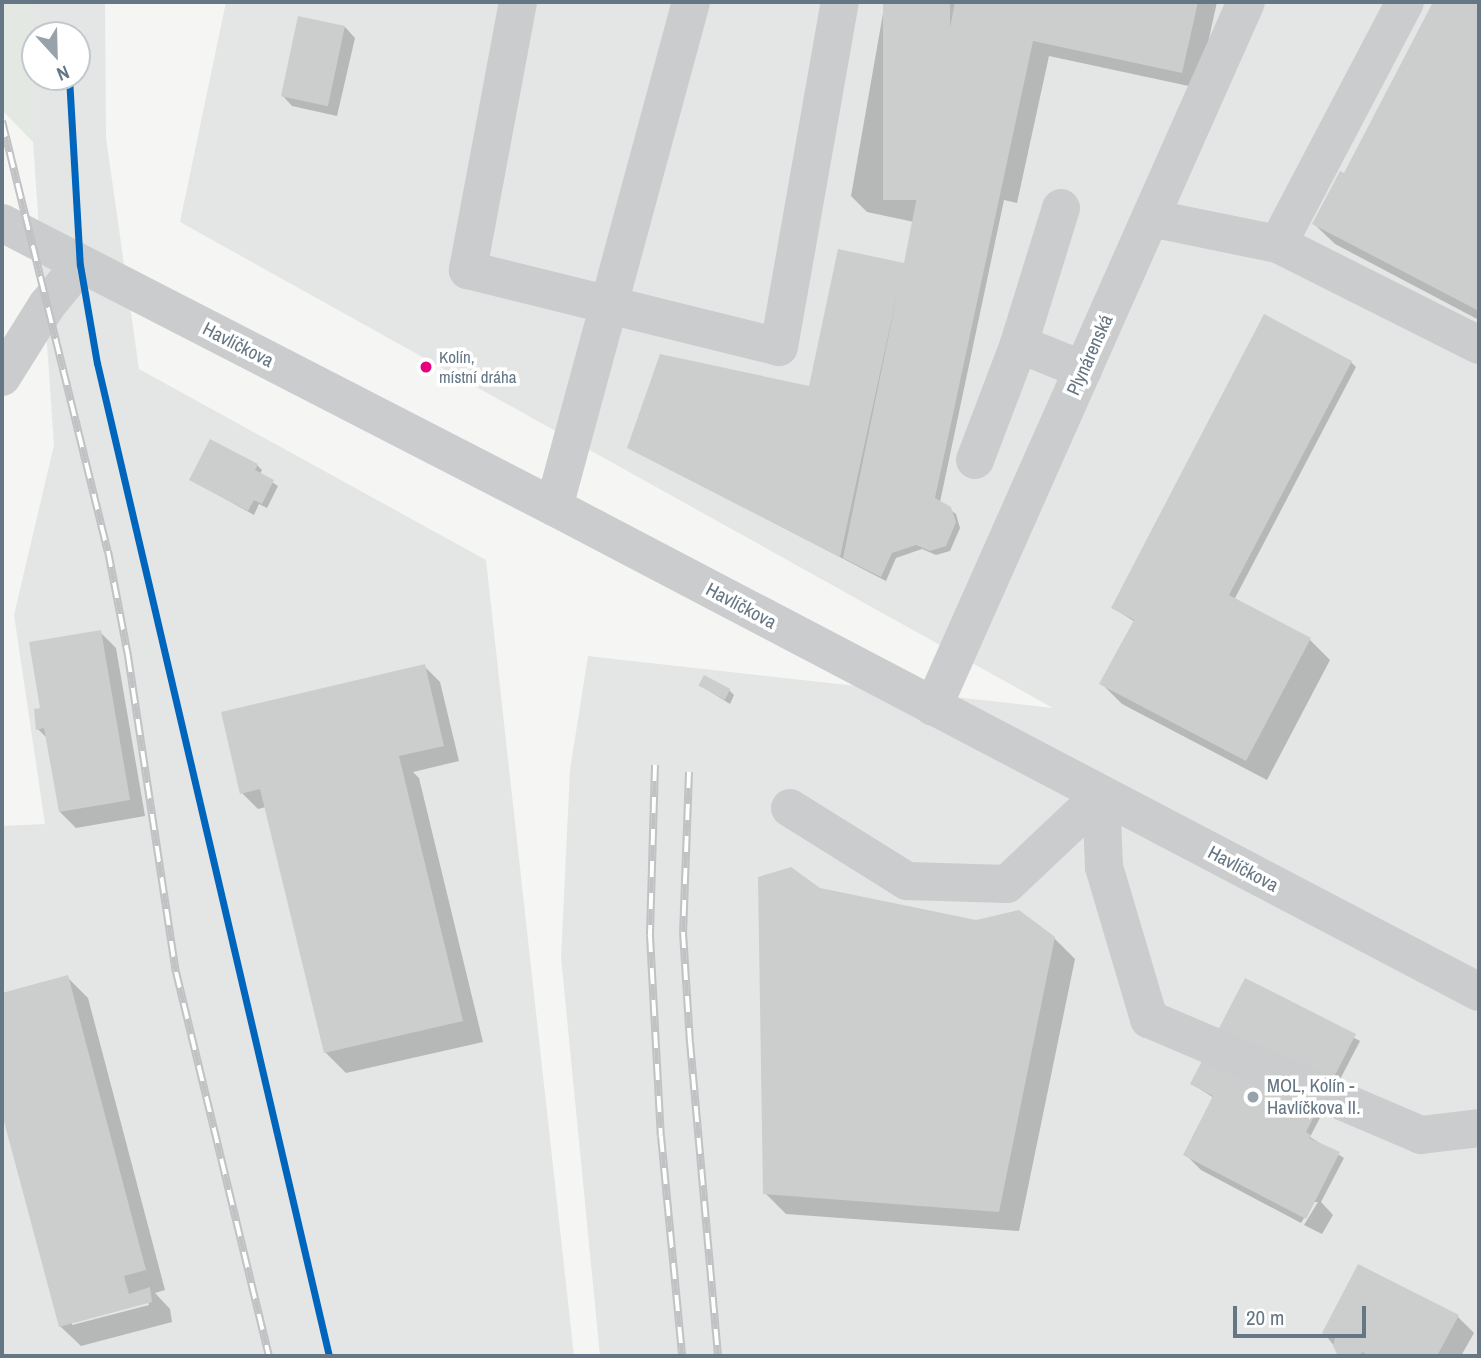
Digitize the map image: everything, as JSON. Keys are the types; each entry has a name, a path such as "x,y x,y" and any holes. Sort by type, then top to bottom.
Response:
{"street":[{"path":"518,2 468,270 608,307 779,347 839,2"},
{"path":"554,507 691,2"},
{"name":"Plynárenská","path":"933,708 1246,2"},
{"path":"1278,244 1405,2"},
{"path":"975,460 1019,344 1061,208"},
{"path":"1150,218 1278,244 1479,345"},
{"name":"Havlíčkova","path":"2,223 554,507 1479,992"},
{"path":"2,377 47,305 80,265"},
{"path":"1019,344 1083,370"},
{"path":"790,808 907,881 1007,884 1101,794"},
{"path":"1101,794 1104,867 1149,1019 1421,1135 1479,1128"}],"shaded area":[{"path":"2,2 33,2 33,21 21,21 21,91 33,91 33,142 2,110"},
{"path":"33,2 105,2 106,138 139,369 486,560 574,1356 2,1356 2,826 45,824 14,615 54,445 33,142 33,91 91,91 91,21 33,21"},
{"path":"226,2 1479,2 1479,1356 600,1356 561,957 570,770 588,656 1053,708 180,222"}],"building":[{"path":"883,2 950,2 950,200 883,200"},
{"path":"955,2 1198,2 1182,73 1033,41 935,498 951,507 956,522 946,546 930,551 916,545 892,553 881,577 843,558 898,290 840,557 627,448 660,354 809,386 838,249 904,263"},
{"path":"1433,2 1479,2 1479,311 1312,224 1340,171 1344,173"},
{"path":"298,16 345,26 328,106 281,96"},
{"path":"1264,314 1352,361 1229,595 1311,638 1246,761 1099,684 1134,620 1111,608"},
{"path":"210,439 258,464 255,470 274,480 262,504 254,500 248,511 189,480"},
{"path":"101,630 130,800 59,812 44,728 36,730 34,709 40,708 29,642"},
{"path":"425,664 444,746 399,756 463,1021 324,1053 260,789 240,794 221,712"},
{"path":"704,675 730,689 725,700 698,686"},
{"path":"791,867 820,888 976,920 1019,910 1055,937 999,1212 763,1194 758,877"},
{"path":"68,975 146,1270 124,1276 129,1294 150,1287 152,1302 59,1327 2,1114 2,993"},
{"path":"1245,978 1356,1034 1306,1132 1311,1135 1309,1138 1340,1152 1306,1219 1183,1155 1213,1096 1190,1084"},
{"path":"1358,1264 1459,1315 1437,1356 1370,1356 1362,1352 1359,1356 1338,1356 1333,1346 1335,1338 1322,1333"}],"railway":[{"path":"2,121 108,551 128,656 176,972 269,1356"},
{"path":"655,765 650,936 661,1136 682,1356"},
{"path":"689,772 683,932 718,1356"}],"transit line":[{"path":"70,91 80,265 97,363 329,1356"}],"place":[{"name":"Kolín, místní dráha","path":"426,367"},
{"name":"MOL, Kolín - Havlíčkova II.","path":"1253,1097"}]}
